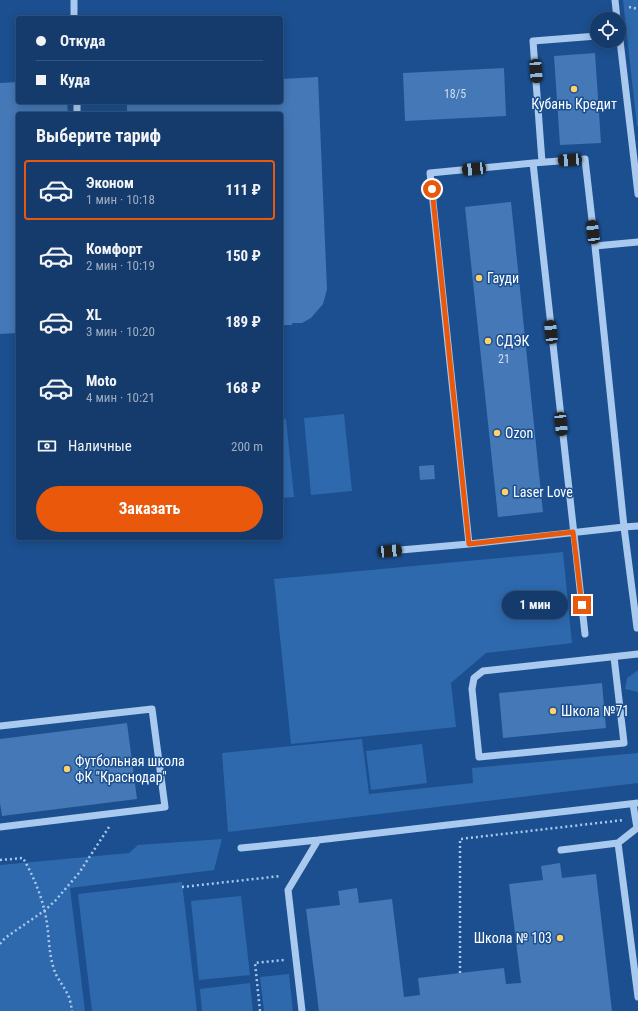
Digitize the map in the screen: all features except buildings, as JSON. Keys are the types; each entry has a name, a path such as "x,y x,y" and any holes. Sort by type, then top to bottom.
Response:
{"street":[{"path":"74,0 74,16"},
{"path":"615,0 616,12"},
{"path":"542,162 533,41 590,37"},
{"path":"621,48 636,160 638,194"},
{"path":"469,544 430,173 585,159 624,527 637,628"},
{"path":"533,163 585,634"},
{"path":"595,246 638,242"},
{"path":"390,551 638,526"},
{"path":"614,657 624,743 479,757 472,689 474,678 483,671 638,654"},
{"path":"0,726 152,709 165,807 0,827"},
{"path":"241,848 636,803 637,828 618,843 561,850"},
{"path":"302,1011 288,890 318,840"},
{"path":"618,843 638,997"}],"path":[{"path":"0,944 5,938 44,911 55,901 79,873 118,813"},
{"path":"460,973 460,839 636,818"},
{"path":"0,860 23,858 30,870 47,922 49,954 52,966 56,977 68,995 72,1011"},
{"path":"182,887 297,874"},
{"path":"260,1011 255,963 296,959"}],"shaded area":[{"path":"623,0 638,0 638,126 626,27 626,12 624,12"},
{"path":"344,414 352,491 311,495 304,418"},
{"path":"286,419 294,497 283,498 283,420"},
{"path":"563,552 572,643 486,653 451,683 456,727 291,744 274,579"},
{"path":"638,670 638,692 625,689 627,678"},
{"path":"362,739 369,794 473,783 472,768 638,753 638,783 228,832 222,753"},
{"path":"422,744 427,783 371,790 366,751"},
{"path":"222,839 214,870 70,888 85,1011 0,1011 0,865 129,853 138,845"},
{"path":"182,882 197,1011 92,1011 78,894"},
{"path":"241,896 250,975 199,980 191,901"},
{"path":"289,974 293,1011 264,1011 260,977"},
{"path":"250,983 253,1011 202,1011 200,989"}],"place":[{"name":"Кубань Кредит","path":"574,89"},
{"name":"Гауди","path":"479,278"},
{"name":"СДЭК","path":"488,341"},
{"name":"Ozon","path":"497,433"},
{"name":"Laser Love","path":"505,492"},
{"name":"Школа №71","path":"553,711"},
{"name":"Футбольная школа ФК \"Краснодар\"","path":"67,769"},
{"name":"Школа № 103","path":"560,938"}],"route":[{"path":"432,189 469,544 573,532 582,605"}]}
